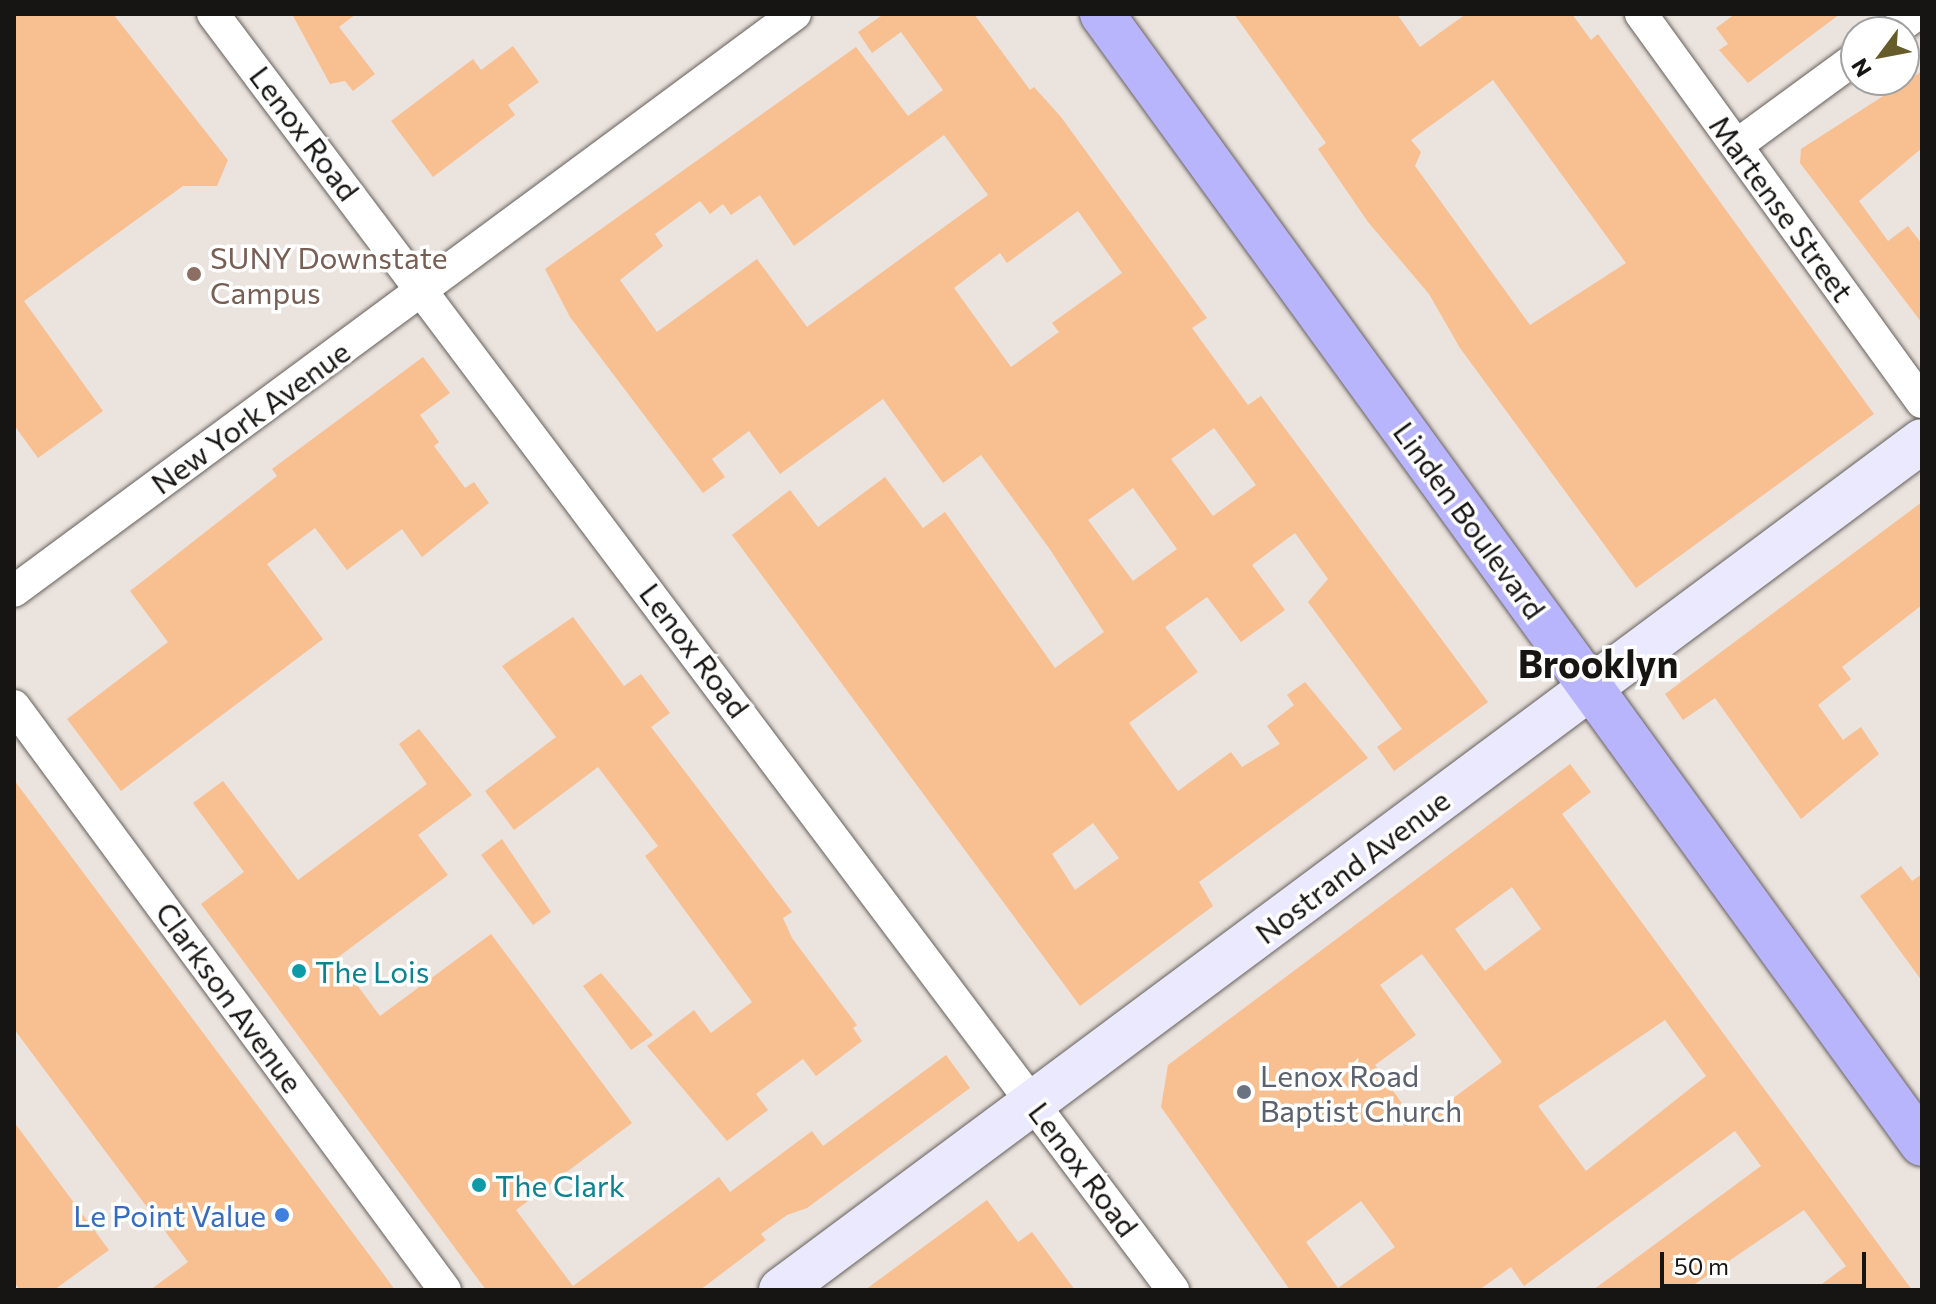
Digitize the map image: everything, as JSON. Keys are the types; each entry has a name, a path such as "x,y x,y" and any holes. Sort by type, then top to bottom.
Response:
{"highway":[{"name":"Linden Boulevard","path":"1102,14 1922,1144"}],"main road":[{"name":"Nostrand Avenue","path":"781,1290 1922,441"}],"street":[{"name":"New York Avenue","path":"14,591 795,14"},
{"name":"Martense Street","path":"1641,14 1922,402"},
{"name":"Lenox Road","path":"218,16 1173,1290"},
{"path":"1737,145 1840,70"},
{"name":"Clarkson Avenue","path":"14,706 445,1290"}],"building":[{"path":"14,14 113,14 228,160 217,186 183,186 24,301 103,411 38,458 14,425"},
{"path":"292,14 356,14 339,27 375,74 353,91 345,81 330,84"},
{"path":"884,14 974,14 1030,90 1034,87 1061,117 1207,318 1192,328 1248,405 1261,396 1488,702 1394,771 1377,747 1402,729 1308,602 1328,579 1295,533 1252,565 1285,610 1241,642 1207,597 1165,627 1198,672 1129,723 1178,791 1231,752 1242,767 1280,744 1267,726 1294,705 1287,695 1305,682 1368,758 1199,882 1213,906 1080,1006 732,535 790,490 818,527 885,477 923,528 945,512 1055,668 1104,632 1049,548 981,455 943,483 883,399 780,474 749,431 712,459 725,477 703,493 570,317 545,269 856,47 908,116 943,90 901,32 872,53 858,32","holes":["944,135 988,195 807,327 757,259 657,332 620,280 663,246 655,234 700,201 710,214 723,204 731,215 760,195 794,246","1078,211 1122,273 1052,323 1059,332 1011,367 954,288 1000,253 1007,263","1214,428 1256,485 1213,516 1171,459","1133,488 1177,549 1133,581 1088,520","1093,823 1119,858 1075,890 1052,854"]},
{"path":"1234,14 1397,14 1420,47 1466,14 1572,14 1591,40 1598,34 1874,414 1636,588 1460,348 1429,294 1368,222 1318,149 1326,143","holes":["1493,80 1626,263 1530,325 1415,166 1421,152 1411,140"]},
{"path":"1735,14 1840,14 1748,83 1719,50 1728,44 1716,28"},
{"path":"513,46 539,82 508,105 515,115 433,177 391,121 473,59 481,70"},
{"path":"1920,72 1922,148 1859,201 1888,241 1908,226 1922,244 1922,323 1800,163 1801,149 1883,96 1920,96"},
{"path":"423,357 450,393 420,415 439,442 434,446 465,488 474,482 489,503 422,557 402,529 347,570 315,528 267,564 323,639 121,791 67,719 168,642 130,591 277,476 272,469"},
{"path":"1922,502 1922,605 1842,667 1851,679 1818,705 1843,740 1861,727 1879,754 1801,819 1715,698 1683,720 1665,694"},
{"path":"573,617 624,686 641,674 670,713 651,727 792,912 783,918 792,938 857,1025 853,1028 862,1041 816,1076 803,1059 756,1094 768,1110 727,1141 647,1046 694,1010 711,1033 752,1002 645,856 658,846 598,767 514,830 485,791 556,737 502,666"},
{"path":"419,729 472,795 418,835 448,875 337,958 380,1016 491,934 632,1123 516,1210 573,1286 719,1177 730,1192 812,1131 823,1146 946,1055 970,1088 807,1208 787,1215 761,1234 766,1240 700,1290 486,1290 201,904 244,872 193,803 223,781 298,880 427,784 399,744"},
{"path":"1570,764 1591,792 1562,814 1912,1290 1814,1290 1846,1266 1804,1210 1686,1290 1593,1290 1761,1166 1735,1131 1524,1286 1511,1267 1479,1290 1290,1290 1161,1107 1168,1065","holes":["1512,887 1541,929 1485,971 1455,929","1422,954 1502,1062 1417,1125 1375,1065 1416,1035 1380,985","1665,1020 1706,1076 1586,1171 1538,1106","1361,1201 1395,1247 1338,1288 1306,1242"]},
{"path":"14,780 395,1290 150,1290 188,1262 14,1029"},
{"path":"502,839 551,912 533,925 481,855"},
{"path":"1901,866 1912,881 1922,874 1922,981 1860,896"},
{"path":"601,973 653,1035 631,1050 583,986"},
{"path":"14,1122 109,1250 54,1290 20,1290 14,1282"},
{"path":"987,1200 1018,1242 1032,1232 1075,1290 865,1290"}],"place":[{"name":"SUNY Downstate Campus","path":"194,274"},
{"name":"The Lois","path":"299,971"},
{"name":"Lenox Road Baptist Church","path":"1244,1092"},
{"name":"The Clark","path":"479,1185"},
{"name":"Le Point Value","path":"282,1215"}],"district":[{"name":"Brooklyn","path":"1598,663"}]}
